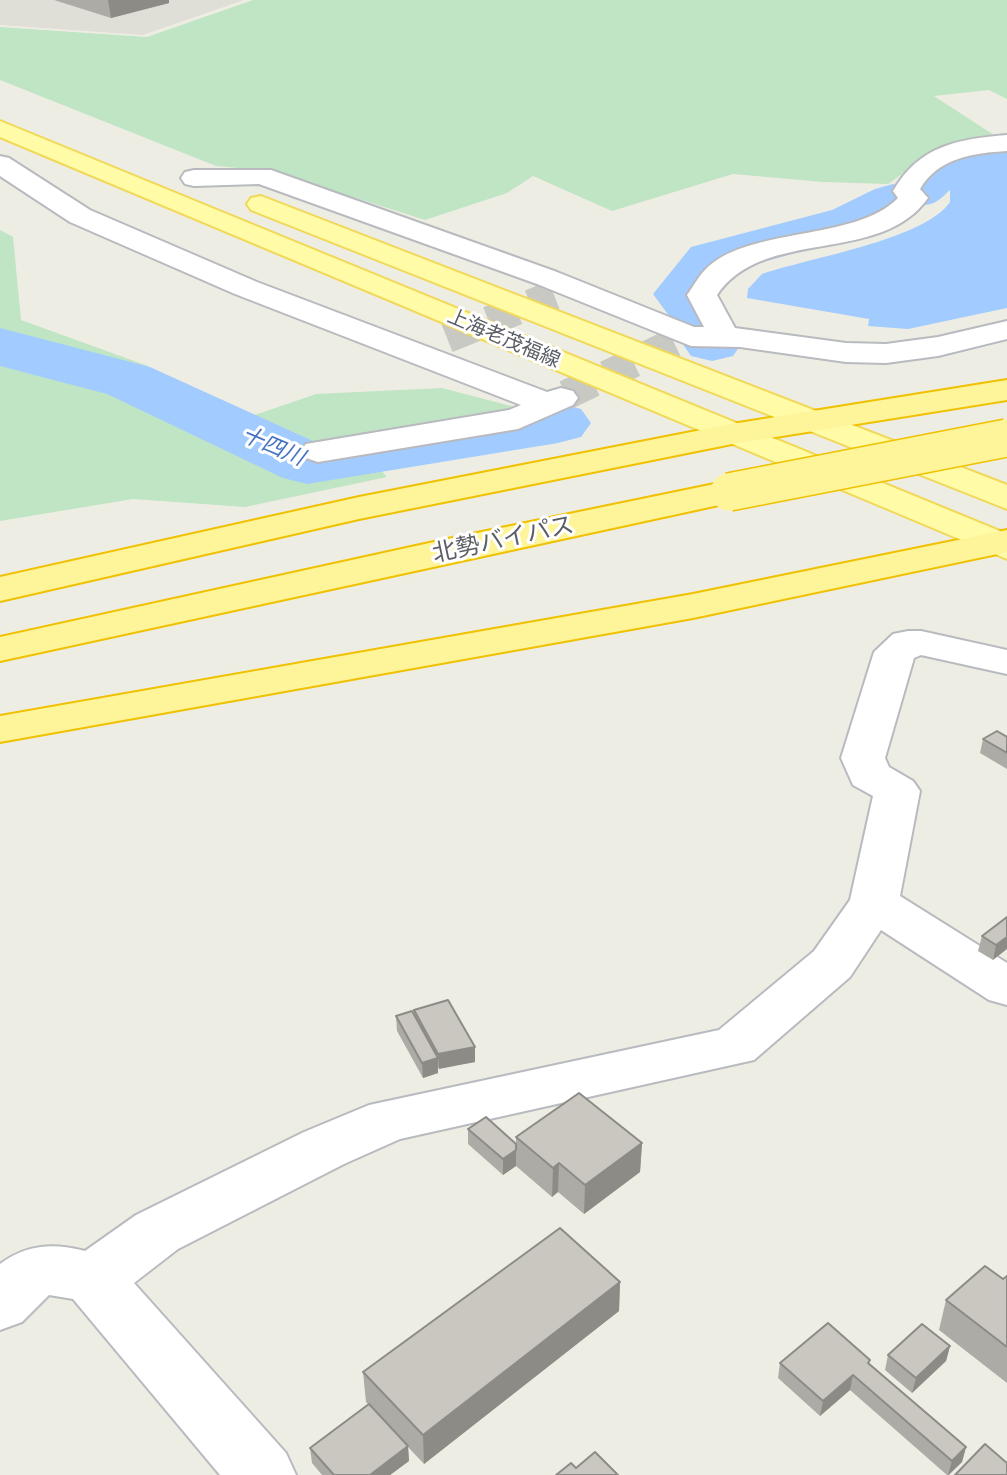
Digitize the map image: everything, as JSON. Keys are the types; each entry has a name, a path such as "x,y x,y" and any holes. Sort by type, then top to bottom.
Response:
{"highway":[{"path":"0,589 359,508 732,434 1007,390"},
{"name":"北勢バイパス","path":"0,649 427,554 1007,438"},
{"path":"0,729 693,606 1003,544"}],"main road":[{"path":"0,101 97,139"},
{"name":"上海老茂福線","path":"0,128 1003,544"},
{"name":"上海老茂福線","path":"180,172 660,363 817,420 1007,498"}],"street":[{"path":"703,336 702,295 707,285 730,263 888,219 912,203 914,198 906,191 921,168 971,148 1007,143"},
{"path":"0,164 80,216 246,288 413,352 558,400 518,419 318,451"},
{"path":"180,172 262,176 562,291 703,336 881,354 917,350 1007,330"},
{"path":"413,352 447,338"},
{"path":"93,1279 157,1232 324,1148 389,1120 735,1046 832,964 874,902 897,791 869,775 863,758 895,652 908,643 921,643 1007,662"},
{"path":"874,902 1007,987"},
{"path":"0,1304 24,1276 52,1267 93,1279 262,1475"}],"shaded area":[{"path":"0,0 244,0 143,35 0,25"}],"green space":[{"path":"253,0 1007,0 1007,99 989,90 934,96 997,137 940,147 888,184 733,174 612,211 533,176 507,193 425,220 271,171 216,166 0,80 0,27 147,37"},
{"path":"0,230 13,237 21,320 148,366 145,378 197,413 249,417 316,394 442,388 553,417 373,462 387,477 245,507 133,499 0,521"}],"water":[{"path":"1007,158 1007,308 908,329 868,326 869,319 747,298 748,289 762,274 864,246 916,227 950,202 950,186 962,175 983,164"}],"building":[{"path":"997,731 1007,737 1007,753 983,739"},
{"path":"1007,917 1007,937 996,945 982,936"},
{"path":"448,1000 475,1047 438,1054 414,1010"},
{"path":"412,1011 438,1058 422,1063 396,1016"},
{"path":"579,1093 642,1143 585,1185 559,1163 553,1168 516,1137"},
{"path":"486,1117 516,1144 516,1150 503,1159 468,1129"},
{"path":"560,1228 620,1282 423,1435 363,1372"},
{"path":"985,1266 1003,1279 1007,1276 1007,1347 946,1300"},
{"path":"828,1323 870,1360 868,1363 966,1447 952,1461 853,1375 823,1401 780,1363"},
{"path":"922,1324 950,1346 916,1378 888,1355"},
{"path":"369,1404 408,1446 370,1475 334,1475 310,1448"},
{"path":"985,1444 1007,1463 1007,1475 955,1475"},
{"path":"595,1452 618,1475 556,1475 571,1463 576,1468"}],"waterway":[{"name":"十四川","path":"923,190 939,172 959,159 1007,148"},
{"name":"十四川","path":"712,343 707,327 682,294 711,259 851,221 893,200"},
{"name":"十四川","path":"0,346 128,380 307,464 558,423"}],"tunnel":[{"path":"447,338 554,295"},
{"path":"566,395 682,339"}]}
